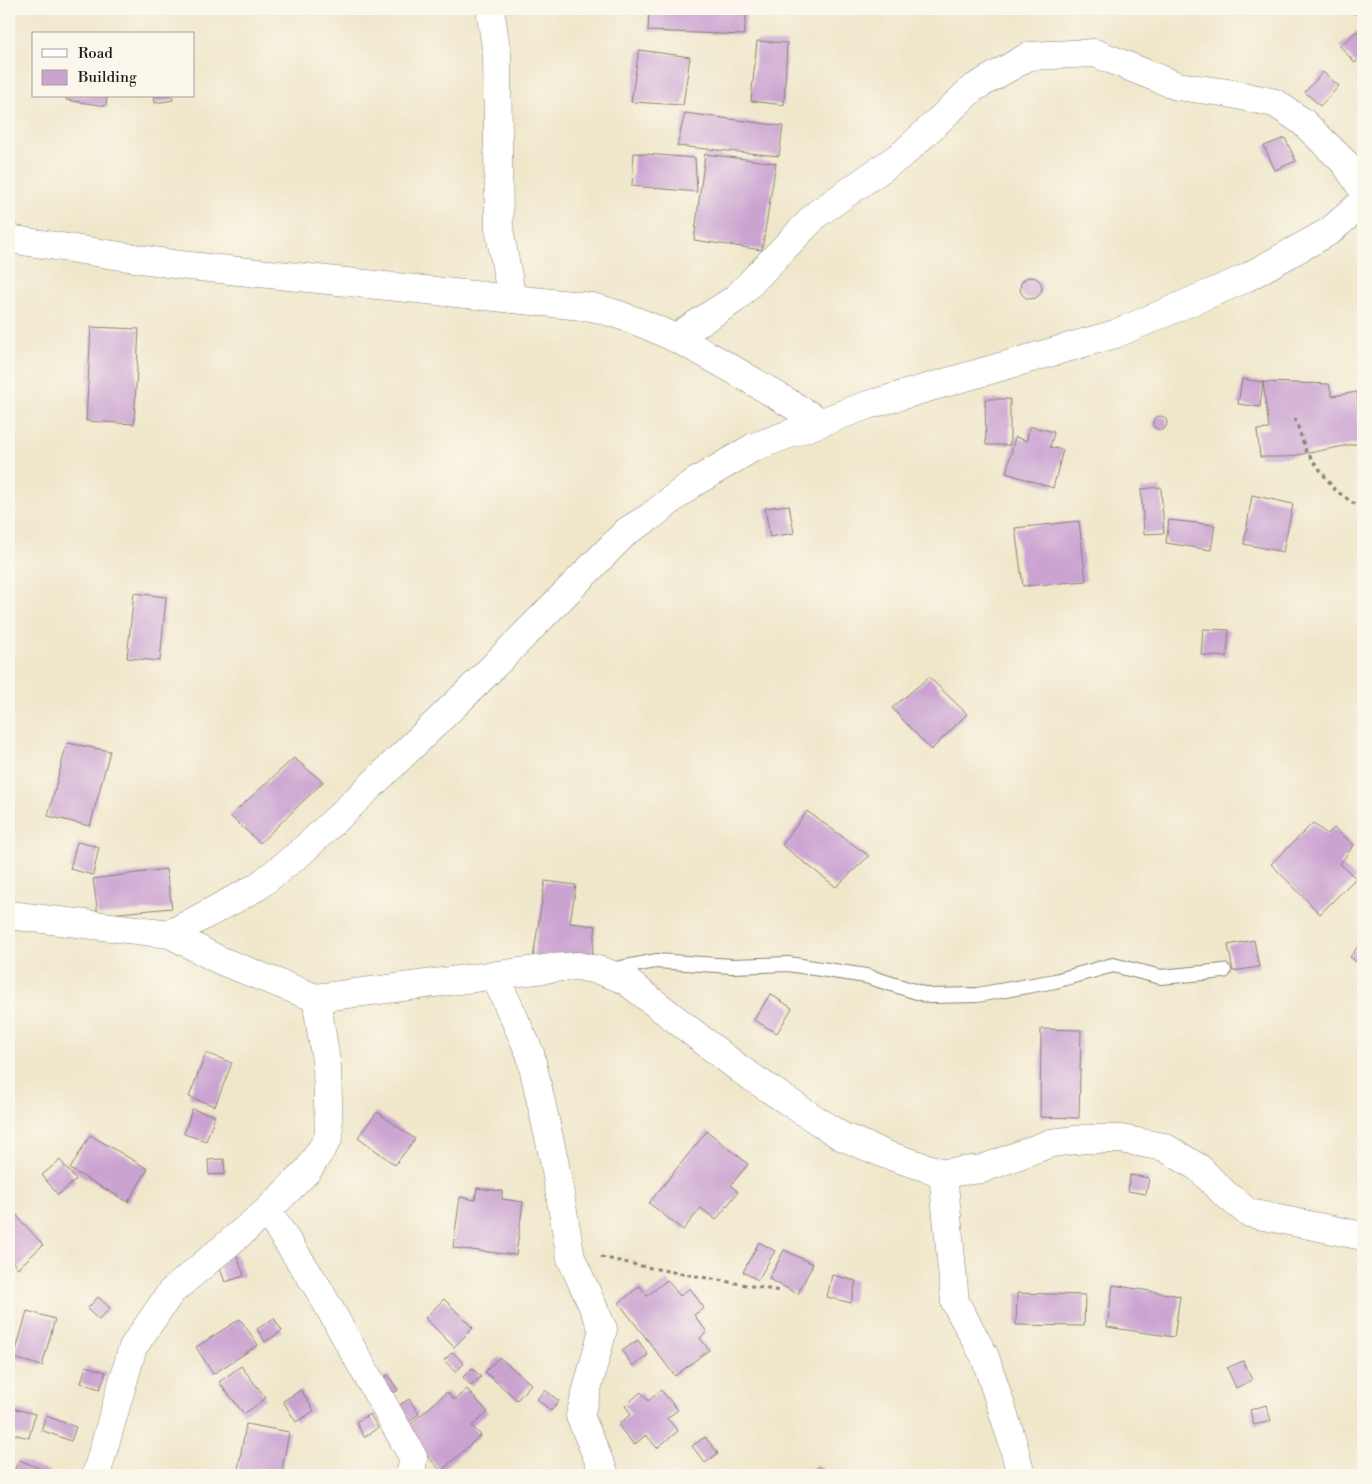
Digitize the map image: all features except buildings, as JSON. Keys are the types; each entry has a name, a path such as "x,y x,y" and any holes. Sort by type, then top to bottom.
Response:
{"street":[{"path":"490,9 497,54 498,228 512,299"},
{"path":"675,338 735,299 817,214 904,153 972,89 1029,56 1095,53 1177,86 1228,93 1275,103 1303,122 1345,163 1363,190"},
{"path":"170,934 257,887 300,853 470,690 627,531 650,517 690,485 754,447 868,405 1115,334 1244,280 1330,231 1363,202"},
{"path":"9,239 180,265 592,307 624,315 675,338 822,422"},
{"path":"9,915 170,934 219,960 316,998 578,966 602,971 625,980 741,1070 841,1136 887,1155 942,1173 982,1169 1051,1143 1084,1139 1121,1139 1164,1148 1198,1168 1224,1193 1249,1213 1363,1236"},
{"path":"496,976 530,1053 554,1160 571,1258 603,1329 580,1416 605,1475"},
{"path":"96,1475 133,1346 171,1292 267,1212 308,1170 329,1137 327,1068 316,998"},
{"path":"942,1173 955,1302 985,1357 1012,1440 1021,1475"},
{"path":"267,1212 318,1288 413,1457 412,1469 409,1475"}],"lane":[{"path":"602,971 656,962 732,966 788,964 866,976 930,996 977,995 1055,981 1113,965 1161,977 1224,970"}],"path":[{"path":"1295,418 1306,452 1335,490 1363,510"},
{"path":"571,1258 604,1257 651,1268 780,1291"}]}
